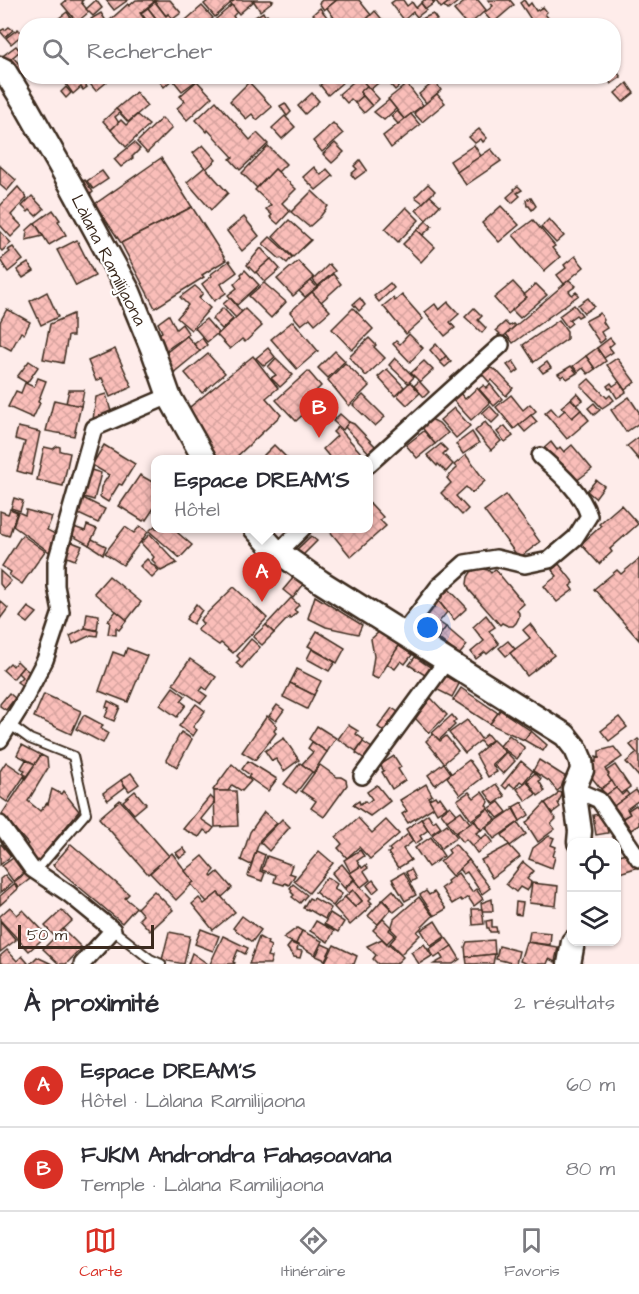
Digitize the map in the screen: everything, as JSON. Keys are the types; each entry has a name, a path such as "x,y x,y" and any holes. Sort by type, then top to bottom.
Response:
{"street":[{"name":"Làlana Ramilijaona","path":"0,68 4,70 25,104 129,292 169,396 203,455"},
{"path":"373,461 501,345"},
{"path":"0,740 45,660 61,612 56,586 56,562 94,428 169,396"},
{"path":"402,633 438,587 465,563 496,558 525,565 549,560 575,538 589,516 585,505 563,477 540,456"},
{"path":"260,533 274,549 321,582 565,735 576,749 581,761 582,770 574,789 579,838"},
{"path":"279,552 298,533"},
{"path":"362,776 447,660"},
{"path":"574,789 599,800 639,859"},
{"path":"0,824 32,869 69,894 113,930 82,964"},
{"path":"569,964 572,946"}],"lane":[{"path":"9,724 30,739 73,756 86,813 36,871"},
{"path":"113,930 150,959 161,964"}],"building":[{"path":"67,0 83,0 81,2 89,12 82,18 74,18 62,4"},
{"path":"96,0 102,8 93,16 86,9"},
{"path":"106,0 128,0 114,10"},
{"path":"136,0 154,2 140,13 143,18 112,18 128,4 129,6"},
{"path":"154,0 170,0 181,13 174,18 168,14 166,16"},
{"path":"209,0 234,0 215,17 204,4"},
{"path":"235,0 253,2 239,14 230,3"},
{"path":"253,0 271,0 273,1 260,11"},
{"path":"322,0 337,0 324,10 319,3"},
{"path":"337,0 359,0 371,15 368,18 334,18 327,8"},
{"path":"395,0 403,0 407,6 412,2 416,8 421,3 426,10 417,17 413,12 406,18 402,18 391,3"},
{"path":"424,0 432,0 434,3 426,9 421,3"},
{"path":"432,0 448,0 449,2 441,8 436,1 434,3"},
{"path":"448,0 460,0 448,10 444,6 449,2"},
{"path":"467,0 478,0 486,10 477,18 461,18 454,10"},
{"path":"488,0 510,0 514,5 499,18 488,18 484,13 493,6"},
{"path":"524,0 528,6 531,3 536,11 543,7 548,18 530,18 520,3"},
{"path":"155,2 166,16 168,14 172,18 156,18 148,8"},
{"path":"232,5 237,12 233,16 234,18 217,18"},
{"path":"202,6 213,18 188,18"},
{"path":"148,8 156,18 145,18 141,13"},
{"path":"320,8 328,18 316,18 313,14"},
{"path":"375,11 381,18 368,18"},
{"path":"67,12 71,18 59,18"},
{"path":"263,12 269,18 256,18"},
{"path":"101,13 104,18 93,18"},
{"path":"433,14 436,18 424,18"},
{"path":"9,27 13,30 5,37 0,31"},
{"path":"18,29 18,38 11,44 6,38"},
{"path":"16,46 18,48 18,53 7,62 0,58"},
{"path":"13,57 18,63 18,76 16,78 5,64"},
{"path":"627,83 634,93 623,102 615,93"},
{"path":"66,84 85,84 87,87 83,90 81,87 73,94"},
{"path":"90,84 104,84 96,91"},
{"path":"176,84 192,84 182,91"},
{"path":"194,84 200,84 212,97 187,120 177,108 185,101 180,96"},
{"path":"247,84 251,84 272,107 257,120 252,114 246,119 230,101"},
{"path":"321,84 341,84 328,95"},
{"path":"351,84 367,86 360,92 363,96 355,103 351,99 347,103 339,94"},
{"path":"365,84 377,84 370,90"},
{"path":"390,84 402,84 395,90"},
{"path":"407,84 423,105 404,119 388,99"},
{"path":"431,84 437,84 441,90 426,103 419,94"},
{"path":"367,86 379,99 372,106 360,92"},
{"path":"66,87 71,93 66,98 61,92"},
{"path":"136,92 147,106 128,122 116,109"},
{"path":"312,93 319,101 305,114 298,106"},
{"path":"437,94 445,103 422,122 414,113"},
{"path":"363,96 372,106 364,113 355,103"},
{"path":"389,100 396,109 384,120 374,112"},
{"path":"216,101 250,140 257,133 268,144 240,170 230,159 233,157 196,120"},
{"path":"285,103 291,112 287,116 280,106"},
{"path":"116,109 120,113 115,117 119,123 111,130 103,121"},
{"path":"397,111 404,119 398,124 391,116"},
{"path":"411,114 420,125 391,148 383,136"},
{"path":"137,115 149,125 126,147 111,130 121,120 126,125"},
{"path":"285,116 295,127 282,139 272,128"},
{"path":"162,118 172,128 147,153 137,142"},
{"path":"333,123 343,134 322,152 313,141"},
{"path":"479,129 487,138 483,142 481,139 475,143 469,137"},
{"path":"134,143 140,149 121,167 114,159"},
{"path":"335,143 344,152 332,163 323,154"},
{"path":"203,145 216,160 206,169 193,153"},
{"path":"474,145 481,156 457,172 450,161"},
{"path":"268,146 286,164 278,172 275,169 257,188 242,173"},
{"path":"491,149 501,161 466,185 457,172"},
{"path":"161,158 192,207 121,243 95,204"},
{"path":"360,160 367,170 355,179 351,174 357,169 354,166"},
{"path":"0,166 16,180 7,191 0,185"},
{"path":"205,167 228,193 211,210 187,182"},
{"path":"314,167 321,175 327,169 333,176 316,190 303,177"},
{"path":"275,169 296,189 282,203 290,211 278,224 270,217 272,215 266,209 271,205 255,190"},
{"path":"102,171 108,179 93,189 87,181"},
{"path":"85,180 93,192 86,198 77,185"},
{"path":"428,184 435,191 423,203 415,197"},
{"path":"518,186 522,190 517,193 520,196 512,203 507,197"},
{"path":"18,187 27,198 11,215 22,226 11,237 0,225 0,206"},
{"path":"312,191 328,206 320,217 308,226 291,212"},
{"path":"32,196 44,209 36,216 22,206"},
{"path":"430,196 440,205 426,220 416,210"},
{"path":"531,198 536,206 532,210 527,206 526,200"},
{"path":"501,206 519,225 499,242 482,223"},
{"path":"192,207 226,260 155,308 121,243"},
{"path":"406,207 419,220 398,242 385,229"},
{"path":"53,210 66,235 49,245 35,223"},
{"path":"244,217 259,236 242,251 227,231"},
{"path":"549,219 564,236 556,243 541,227"},
{"path":"289,220 311,240 293,257 273,237"},
{"path":"533,220 555,246 552,248 560,257 544,271 513,235"},
{"path":"426,221 432,226 423,235 417,230"},
{"path":"35,223 43,236 26,240 27,230"},
{"path":"417,230 435,247 421,262 403,244"},
{"path":"0,231 11,243 2,251 0,249"},
{"path":"270,237 292,257 287,263 263,244"},
{"path":"77,240 95,276 76,286 57,250"},
{"path":"13,247 23,260 8,272 0,260"},
{"path":"261,248 271,259 255,273 247,265"},
{"path":"575,256 584,267 564,284 557,275"},
{"path":"271,259 280,269 265,282 256,272"},
{"path":"229,261 237,272 221,284 226,293 214,301 202,284"},
{"path":"298,261 314,278 293,296 277,279"},
{"path":"28,263 34,271 23,278 17,270"},
{"path":"329,264 335,271 318,286 313,280"},
{"path":"245,270 259,285 237,305 228,295 237,288 234,284"},
{"path":"333,274 341,284 321,302 312,292"},
{"path":"569,280 576,286 569,291 572,295 576,292 579,295 513,343 506,334"},
{"path":"311,281 317,287 305,297 299,291"},
{"path":"513,282 527,297 508,314 494,298"},
{"path":"264,283 286,302 271,318 249,296"},
{"path":"390,283 394,288 379,302 374,296"},
{"path":"536,284 547,295 520,318 512,310 527,297 524,295"},
{"path":"195,286 203,293 199,298 210,308 191,330 177,318 188,305 180,297"},
{"path":"47,292 58,317 41,325 30,301"},
{"path":"312,292 330,311 315,324 310,318 301,325 290,312"},
{"path":"402,295 423,319 406,334 383,306 393,298 395,301"},
{"path":"230,298 242,312 236,318 223,304"},
{"path":"360,298 365,305 359,311 353,304"},
{"path":"588,298 594,306 584,313 578,305"},
{"path":"448,302 459,314 450,322 455,328 445,336 425,312 435,304 439,310"},
{"path":"574,305 582,315 578,317 576,315 569,320 572,323 567,327 559,316"},
{"path":"223,308 233,319 222,329 212,319"},
{"path":"353,308 373,329 352,350 332,329"},
{"path":"474,308 482,316 478,320 486,328 482,333 465,317"},
{"path":"7,309 30,322 24,334 21,332 11,350 0,344 0,322"},
{"path":"245,309 262,326 245,342 242,339 230,349 217,335"},
{"path":"600,313 607,328 601,332 605,339 600,343 585,321"},
{"path":"73,314 73,336 68,336 63,363 43,359 50,324"},
{"path":"169,315 176,329 182,324 189,334 162,353 151,339 162,332 158,323"},
{"path":"206,319 218,333 207,342 195,328"},
{"path":"559,320 567,331 567,339 534,362 523,345"},
{"path":"293,321 318,351 297,369 271,339"},
{"path":"505,322 509,326 513,324 515,326 501,339 496,330"},
{"path":"409,334 423,348 410,362 393,344 396,341 400,344"},
{"path":"187,336 200,351 167,378 158,359"},
{"path":"202,338 207,345 200,351 194,344"},
{"path":"369,338 385,358 366,376 349,357"},
{"path":"610,338 614,343 609,347 613,352 604,358 597,348"},
{"path":"436,344 446,356 440,362 430,350"},
{"path":"268,348 275,357 264,366 256,358"},
{"path":"597,348 606,361 595,369 586,356"},
{"path":"115,349 132,387 110,397 102,378 96,381 88,361"},
{"path":"335,351 345,361 328,378 318,368"},
{"path":"208,354 225,373 202,393 185,373"},
{"path":"253,356 278,388 266,398 281,415 238,455 214,455 185,411"},
{"path":"446,356 451,362 445,367 440,362"},
{"path":"586,356 595,369 588,374 583,368 578,372 573,366"},
{"path":"276,358 293,375 280,387 271,378 276,375 268,367"},
{"path":"395,358 414,377 408,383 389,365"},
{"path":"617,358 635,382 625,390 607,365"},
{"path":"29,361 38,367 27,383 17,377"},
{"path":"424,361 433,370 420,382 411,373"},
{"path":"513,361 519,370 514,374 507,365"},
{"path":"547,362 551,368 543,373 539,368"},
{"path":"345,363 369,386 349,406 328,380"},
{"path":"571,366 577,373 567,379 564,375 561,377 558,374"},
{"path":"490,368 496,370 513,388 506,396 482,374"},
{"path":"387,369 404,387 395,396 378,377"},
{"path":"308,371 321,386 305,402 310,408 296,421 276,400"},
{"path":"38,378 46,381 33,418 8,407 16,391 21,393 25,383 34,387"},
{"path":"589,379 607,398 610,395 614,400 602,408 581,386"},
{"path":"419,381 429,392 424,397 414,386"},
{"path":"410,382 420,393 407,405 397,395"},
{"path":"619,382 626,392 617,398 607,386 611,383 613,386"},
{"path":"490,384 502,399 494,406 479,389 484,385 486,388"},
{"path":"477,388 490,403 471,420 452,399 459,392 465,399"},
{"path":"69,390 84,390 81,406 66,403"},
{"path":"577,393 583,400 576,405 571,399"},
{"path":"106,394 112,415 93,420 96,397"},
{"path":"363,395 385,417 375,426 353,405"},
{"path":"511,395 523,410 530,404 536,411 514,429 496,407"},
{"path":"629,397 639,412 639,423 626,432 611,410"},
{"path":"571,399 581,410 572,418 561,407"},
{"path":"54,400 81,406 74,436 46,431"},
{"path":"594,403 600,410 594,415 588,408"},
{"path":"490,406 499,416 492,423 482,413"},
{"path":"454,408 470,426 456,438 440,420"},
{"path":"551,408 558,416 565,410 572,418 581,410 589,420 567,439 545,413"},
{"path":"340,414 349,422 343,430 333,421"},
{"path":"531,415 537,422 525,432 519,425"},
{"path":"429,418 439,423 448,433 435,444 420,425"},
{"path":"349,422 354,424 378,449 371,455 345,427"},
{"path":"485,422 501,441 491,450 475,431"},
{"path":"505,426 513,436 505,442 497,432"},
{"path":"18,427 40,432 31,475 17,471 25,442 15,439"},
{"path":"338,427 361,453 359,455 328,455 323,449 337,436 333,432"},
{"path":"424,431 435,444 417,458 406,445"},
{"path":"472,432 479,443 463,454 456,444"},
{"path":"639,437 639,460 627,446"},
{"path":"551,442 557,450 560,447 564,452 572,445 592,469 571,485 542,450"},
{"path":"441,444 447,450 443,454 453,464 446,472 427,455"},
{"path":"104,445 135,464 108,502 100,497 101,487 109,475 92,465"},
{"path":"274,445 284,455 264,455"},
{"path":"44,447 53,449 60,447 60,451 70,453 63,486 37,480"},
{"path":"466,455 485,481 472,493 466,487 456,496 468,509 462,515 441,493 451,483 447,478 457,468 454,465"},
{"path":"88,469 101,473 94,500 80,496"},
{"path":"140,475 151,481 151,512 146,520 143,521 119,506"},
{"path":"596,480 604,486 595,498 587,491"},
{"path":"506,495 540,542 519,558 484,511"},
{"path":"14,498 23,501 20,511 11,508"},
{"path":"83,498 105,509 98,523 76,513"},
{"path":"621,505 638,524 610,549 612,552 599,564 581,544"},
{"path":"373,506 383,517 380,520 386,526 351,557 331,533 373,533"},
{"path":"10,509 17,512 9,536 0,533 0,511 8,514"},
{"path":"26,510 52,517 47,530 59,536 51,553 13,526 18,512 25,515"},
{"path":"87,525 97,529 89,545 71,535 74,527 85,531"},
{"path":"140,526 148,532 123,565 105,553 125,527 134,533"},
{"path":"151,533 178,533 192,545 180,558"},
{"path":"150,534 177,563 161,571 155,565 152,560 154,557 141,543"},
{"path":"22,535 45,551 22,584 9,575 11,572 2,566"},
{"path":"311,536 317,541 296,562 289,557"},
{"path":"92,539 106,546 103,554 89,545"},
{"path":"72,542 82,546 75,560 65,556"},
{"path":"147,559 159,571 152,578 140,566"},
{"path":"639,559 639,640 594,589 617,570 621,574"},
{"path":"559,564 574,583 570,586 573,590 557,602 544,586 557,576 552,570"},
{"path":"477,569 488,570 491,573 495,569 524,604 517,610 519,617 513,626 502,623 500,625 470,591 467,584 468,577"},
{"path":"0,571 11,581 4,589 0,584"},
{"path":"109,576 141,602 127,620 94,593"},
{"path":"294,577 304,584 293,598 283,590"},
{"path":"234,587 267,618 233,653 221,643 219,645 197,630 203,624 200,620"},
{"path":"448,588 467,608 454,620 437,599"},
{"path":"315,596 362,625 358,634 326,627 308,618"},
{"path":"291,598 299,605 294,610 297,612 274,633 266,625"},
{"path":"437,599 447,612 439,622 446,627 435,642 410,631"},
{"path":"0,601 8,608 0,619"},
{"path":"196,604 202,610 193,624 186,619"},
{"path":"28,607 37,613 28,623 20,617"},
{"path":"116,611 127,620 119,630 116,628 116,635 108,634 110,622 108,621"},
{"path":"87,613 99,615 97,630 85,628"},
{"path":"486,615 495,627 489,631 499,644 487,654 485,652 476,659 471,652 484,641 473,627"},
{"path":"530,624 554,655 527,676 510,653 530,638 523,630"},
{"path":"266,625 274,633 262,645 253,637"},
{"path":"446,627 467,645 459,655 438,638"},
{"path":"85,628 98,631 97,636 91,635 73,644 70,636"},
{"path":"317,631 345,648 337,663 308,646"},
{"path":"379,632 399,646 378,679 371,676 374,656 371,639"},
{"path":"251,639 260,647 242,668 236,663 240,659 237,656"},
{"path":"508,641 515,649 506,656 499,648"},
{"path":"399,646 412,655 405,664 401,661 395,669 387,664"},
{"path":"127,648 147,656 128,702 99,691 113,652 124,656"},
{"path":"312,649 335,662 329,671 307,659"},
{"path":"415,657 433,669 428,677 409,665"},
{"path":"190,659 216,677 207,690 203,687 200,691 207,696 201,703 173,684"},
{"path":"17,661 23,667 13,679 3,670 10,663 13,666"},
{"path":"23,667 32,674 23,686 17,682 22,677 18,673"},
{"path":"297,669 321,681 314,695 290,683"},
{"path":"444,675 459,684 452,697 436,689"},
{"path":"290,683 314,695 307,709 283,697"},
{"path":"173,687 185,696 181,701 186,705 177,717 160,705"},
{"path":"461,688 498,713 490,724 453,700"},
{"path":"9,693 15,698 6,710 0,704"},
{"path":"44,694 81,711 71,734 34,717"},
{"path":"431,698 447,715 429,733 415,718"},
{"path":"108,701 120,707 114,721 105,717 109,708 106,707"},
{"path":"196,704 205,711 193,727 197,730 193,736 179,726"},
{"path":"277,705 284,710 276,721 269,716"},
{"path":"392,708 404,716 390,736 378,727"},
{"path":"500,710 531,731 524,740 490,724"},
{"path":"84,715 103,725 101,729 108,733 103,743 76,729"},
{"path":"452,715 456,720 453,723 455,725 439,740 432,733"},
{"path":"267,716 277,726 274,731 276,733 255,760 242,752"},
{"path":"619,717 627,727 609,741 601,731"},
{"path":"467,720 481,739 487,734 492,740 484,746 480,741 465,753 449,733"},
{"path":"348,725 358,731 356,734 364,740 356,751 338,739"},
{"path":"317,726 336,738 327,752 309,739"},
{"path":"531,731 547,745 543,751 524,740"},
{"path":"181,732 192,739 177,767 166,760"},
{"path":"433,734 440,741 446,736 458,751 444,763 426,741"},
{"path":"509,735 525,748 517,759 500,746"},
{"path":"284,738 299,760 284,771 276,759 272,761 265,751"},
{"path":"638,739 639,777 626,762 637,753 630,745"},
{"path":"493,740 505,752 492,764 497,772 488,777 476,755"},
{"path":"312,742 327,752 313,773 302,764 313,752 308,748"},
{"path":"363,742 378,752 371,763 356,753"},
{"path":"22,745 41,755 35,764 17,755"},
{"path":"614,747 622,757 605,769 612,781 601,789 590,773 592,773 596,757 599,758 599,751"},
{"path":"506,752 515,761 503,774 494,765"},
{"path":"41,755 47,758 48,768 28,801 40,811 48,804 52,789 61,794 63,791 79,811 37,862 24,848 28,844 2,814"},
{"path":"394,756 405,780 392,789 380,765"},
{"path":"26,760 35,764 25,778 23,773 25,771 21,768"},
{"path":"469,760 482,778 460,795 447,777"},
{"path":"539,760 566,777 566,784 557,791 549,781 533,771"},
{"path":"248,761 277,779 268,791 248,777 250,775 242,769"},
{"path":"521,761 533,771 523,783 520,781 515,788 510,784 506,789 502,785"},
{"path":"6,762 25,775 7,802 0,797 0,771"},
{"path":"300,763 312,772 296,793 284,784"},
{"path":"444,763 451,773 435,785 428,775"},
{"path":"232,764 251,781 242,791 232,785 228,791 214,791 213,790"},
{"path":"320,765 337,777 346,780 347,785 324,817 311,808 316,801 301,791"},
{"path":"615,765 630,787 620,794 606,771"},
{"path":"131,773 139,784 129,791 121,780"},
{"path":"535,773 541,779 539,781 545,791 538,796 527,780"},
{"path":"121,780 125,787 108,800 103,793"},
{"path":"527,781 536,794 526,801 517,789"},
{"path":"612,781 616,788 606,795 601,789"},
{"path":"426,784 432,795 428,797 434,807 408,823 402,814 407,811 400,800"},
{"path":"496,784 505,796 494,804 485,792"},
{"path":"377,785 390,801 370,816 353,805 359,801 360,804 365,801 367,803 372,799 367,792"},
{"path":"616,788 622,795 626,791 629,795 614,806 606,795"},
{"path":"636,790 639,800 627,809 630,814 623,818 614,806"},
{"path":"135,791 146,804 134,814 123,801"},
{"path":"214,791 236,791 238,826 215,827"},
{"path":"469,792 474,798 482,792 489,802 486,805 488,808 471,820 457,800"},
{"path":"558,792 563,793 558,803 560,807 552,813 545,803"},
{"path":"210,796 214,803 201,819 214,828 209,834 204,830 199,837 183,829"},
{"path":"435,796 437,799 440,797 447,807 437,813 429,799"},
{"path":"120,800 169,856 148,874 99,818"},
{"path":"499,802 507,812 498,818 490,808"},
{"path":"522,802 529,815 520,821 513,807"},
{"path":"545,803 556,819 551,824 555,829 538,842 526,823"},
{"path":"636,805 639,809 639,825 631,830 623,818 630,814 628,810"},
{"path":"450,806 457,814 447,821 441,813"},
{"path":"488,809 496,819 481,830 474,820"},
{"path":"513,809 520,821 494,839 486,828"},
{"path":"461,811 470,823 456,833 447,821"},
{"path":"264,812 277,823 260,840 251,865 241,860 250,832"},
{"path":"604,813 608,833 596,835 593,815"},
{"path":"428,814 433,822 436,820 441,827 431,834 421,819"},
{"path":"358,818 372,833 386,820 399,834 370,859 359,847 347,858 338,848 342,844 336,837"},
{"path":"282,819 290,827 269,851 260,842"},
{"path":"421,819 428,830 415,844 406,829"},
{"path":"474,820 481,830 476,833 481,839 472,846 466,839 463,842 456,833"},
{"path":"518,823 526,834 510,846 502,835"},
{"path":"447,824 457,837 441,848 432,835"},
{"path":"408,834 413,841 403,849 411,860 398,868 388,853 391,851 389,849"},
{"path":"487,834 493,842 477,853 472,846"},
{"path":"549,836 554,838 551,845 556,847 552,868 529,859 533,848"},
{"path":"431,837 444,856 428,867 415,848"},
{"path":"71,844 129,894 125,898 136,907 122,923 53,865"},
{"path":"455,844 469,860 452,876 440,862 450,853 448,850"},
{"path":"0,845 11,856 0,865"},
{"path":"509,845 520,857 492,878 481,860"},
{"path":"183,848 187,853 180,858 176,853"},
{"path":"360,850 364,856 357,861 361,867 351,873 344,860"},
{"path":"256,851 265,855 260,871 265,873 262,881 248,876"},
{"path":"319,851 333,863 309,893 294,881"},
{"path":"628,852 639,867 621,872 621,854"},
{"path":"172,853 194,882 176,900 150,873"},
{"path":"16,856 27,871 13,881 2,866"},
{"path":"203,856 215,870 212,877 218,872 232,888 222,897 218,893 207,902 191,884 194,882 185,871"},
{"path":"267,856 292,865 289,873 295,875 289,885 274,882 276,875 262,870"},
{"path":"469,860 490,888 482,894 467,872 463,874 459,869"},
{"path":"523,862 534,871 527,879 531,882 527,891 520,887 516,892 506,884"},
{"path":"342,864 354,879 344,888 332,873"},
{"path":"366,865 368,868 364,871 370,880 361,887 350,873"},
{"path":"411,869 416,879 411,882 406,872"},
{"path":"404,872 416,895 405,901 392,879"},
{"path":"26,873 30,879 18,888 14,882"},
{"path":"458,873 472,892 476,889 483,899 474,906 468,897 452,904 441,888"},
{"path":"5,875 12,883 0,893 0,879"},
{"path":"327,877 337,884 334,889 342,894 333,906 315,892"},
{"path":"354,880 371,898 369,900 372,903 350,925 334,907 345,897 355,907 362,901 353,890 349,893 345,889"},
{"path":"373,880 379,888 373,893 367,885"},
{"path":"532,883 558,886 556,906 529,903"},
{"path":"14,884 18,889 0,905 0,896"},
{"path":"293,884 307,895 300,903 292,897 294,895 290,888"},
{"path":"353,890 362,901 355,907 345,897"},
{"path":"393,890 404,904 394,912 383,899"},
{"path":"154,891 173,910 150,931 139,919 143,915 137,908"},
{"path":"426,891 429,895 434,892 446,909 434,916 420,895"},
{"path":"218,893 235,912 213,930 192,904 199,898 204,904"},
{"path":"419,897 433,916 417,932 420,935 401,954 390,943 397,935 391,929 394,919"},
{"path":"309,898 313,900 314,898 331,908 325,919 303,908"},
{"path":"492,899 493,911 482,911 481,903"},
{"path":"382,900 391,909 378,924 368,916"},
{"path":"516,902 523,903 521,915 515,914"},
{"path":"10,907 17,915 23,910 47,935 29,951 0,920 0,916"},
{"path":"472,909 482,909 484,924 473,925"},
{"path":"62,910 72,921 55,937 45,926"},
{"path":"330,913 344,922 338,932 324,924"},
{"path":"242,916 261,930 252,942 233,928"},
{"path":"383,919 395,935 387,943 373,930"},
{"path":"492,920 492,927 496,927 497,932 490,932 487,928 486,921"},
{"path":"0,921 16,940 0,952"},
{"path":"316,921 334,931 328,942 310,931"},
{"path":"435,921 445,937 431,946 421,930"},
{"path":"297,928 302,931 296,944 283,938"},
{"path":"63,929 82,948 66,964 59,964 43,949"},
{"path":"201,929 219,936 213,951 195,944"},
{"path":"302,931 322,941 315,955 296,944"},
{"path":"530,931 551,933 550,945 528,942"},
{"path":"169,932 190,936 184,964 162,960"},
{"path":"223,936 248,948 245,954 238,950 234,964 210,964"},
{"path":"259,937 271,946 267,956 272,957 270,964 249,964"},
{"path":"446,938 452,946 435,958 429,949"},
{"path":"382,939 403,957 396,964 378,964 373,959 376,955 367,946"},
{"path":"494,940 495,954 466,957 467,942"},
{"path":"526,942 558,947 555,962 549,959 547,964 527,964 520,961"},
{"path":"291,943 298,946 297,950 302,951 300,958 294,957 287,948"},
{"path":"322,944 331,948 325,960 316,956"},
{"path":"424,944 432,956 419,964 411,952"},
{"path":"334,945 357,956 354,964 324,964"},
{"path":"452,946 460,959 453,964 434,964 443,959 440,954"},
{"path":"499,946 519,951 516,964 496,959"},
{"path":"7,950 17,961 22,956 28,963 2,964 0,956"},
{"path":"192,953 208,964 188,964"},
{"path":"495,954 493,964 467,964 466,957"},
{"path":"37,957 52,964 30,964"}],"place":[{"name":"FJKM Androndra Fahasoavana","path":"319,438"},
{"name":"Espace DREAM'S","path":"262,602"}]}
